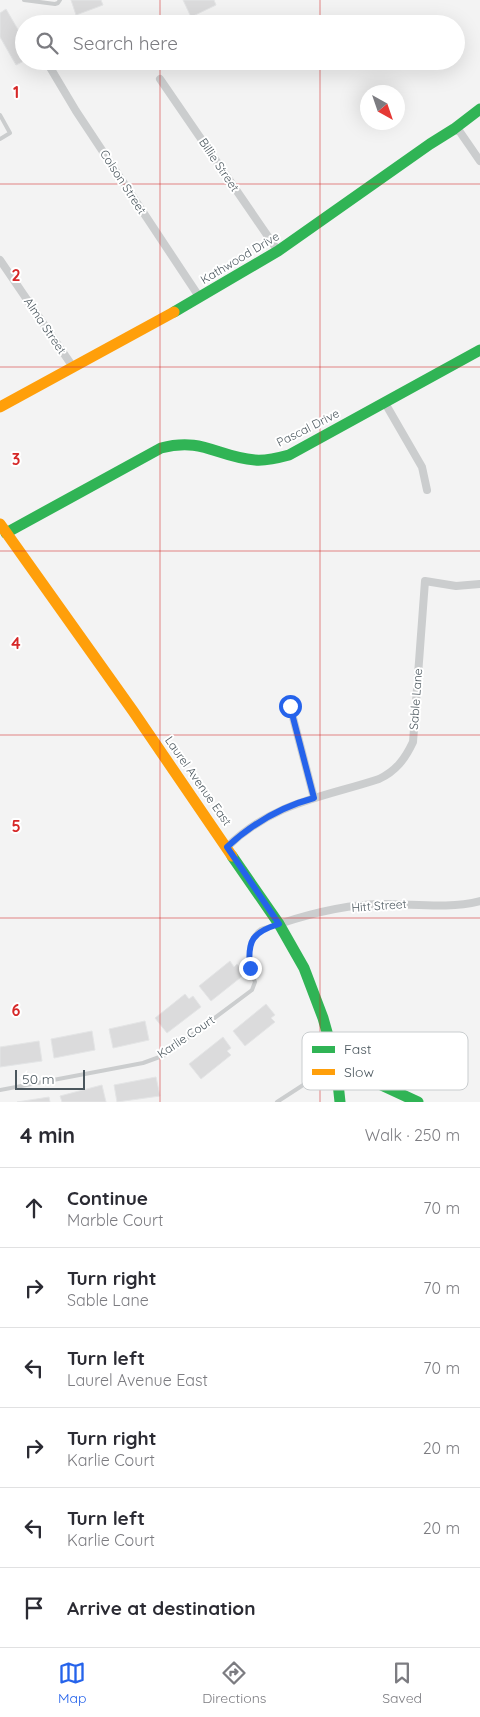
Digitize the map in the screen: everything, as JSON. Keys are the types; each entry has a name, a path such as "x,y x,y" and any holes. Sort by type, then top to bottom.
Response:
{"street":[{"name":"Colson Street","path":"52,70 81,118 200,298"},
{"name":"Billie Street","path":"160,79 278,251"},
{"name":"Kathwood Drive","path":"0,407 200,298 278,251 480,109"},
{"path":"454,129 460,132 480,161"},
{"name":"Alma Street","path":"0,260 73,367"},
{"name":"Pascal Drive","path":"3,529 172,444 191,443 208,446 247,459 270,460 289,455 480,350"},
{"path":"385,403 422,467 427,490"},
{"name":"Laurel Avenue East","path":"3,529 133,710 279,924 310,981 327,1032"},
{"name":"Sable Lane","path":"227,847 253,825 268,816 314,798 390,774 405,758 413,742 425,581 456,586 480,584"},
{"path":"290,706 314,798"},
{"name":"Hitt Street","path":"279,924 334,910 368,905 456,905 480,901"},
{"path":"392,1090 418,1102"}],"lane":[{"path":"24,0 55,4 60,0"},
{"path":"0,115 10,133 0,139"},
{"name":"Karlie Court","path":"0,1090 143,1063 165,1055 252,990 255,982 250,968 248,953 253,940 261,929 279,924"},
{"path":"277,1102 302,1086"}],"building":[{"path":"71,0 101,0 103,5 76,15"},
{"path":"183,0 214,0 216,5 195,15 190,15"},
{"path":"6,9 15,24 15,63 0,37 0,13"},
{"path":"230,961 234,967 237,964 245,974 211,1001 199,986"},
{"path":"185,994 189,999 193,996 201,1007 167,1033 155,1018"},
{"path":"266,1004 275,1015 271,1018 275,1022 245,1046 233,1031"},
{"path":"145,1021 149,1040 113,1048 109,1029"},
{"path":"92,1031 95,1050 54,1058 51,1039"},
{"path":"223,1037 231,1048 227,1051 231,1055 201,1079 189,1064"},
{"path":"39,1041 42,1061 0,1067 0,1047"},
{"path":"156,1077 160,1096 117,1102 114,1085"},
{"path":"102,1085 106,1102 62,1102 60,1096"},
{"path":"49,1097 50,1102 17,1102"}],"traffic: fast":[{"path":"174,312 278,251 480,109"},
{"path":"6,533 161,448 176,445 199,446 255,460 268,460 289,455 480,350"},
{"path":"232,856 279,924 304,968 327,1032"},
{"path":"339,1090 340,1102"},
{"path":"392,1090 418,1102"}],"traffic: slow":[{"path":"0,407 174,312"},
{"path":"0,524 133,711 232,856"}],"route":[{"path":"250,968 248,953 253,940 261,929 279,924 227,847 238,836 268,816 314,798 290,706"}]}
